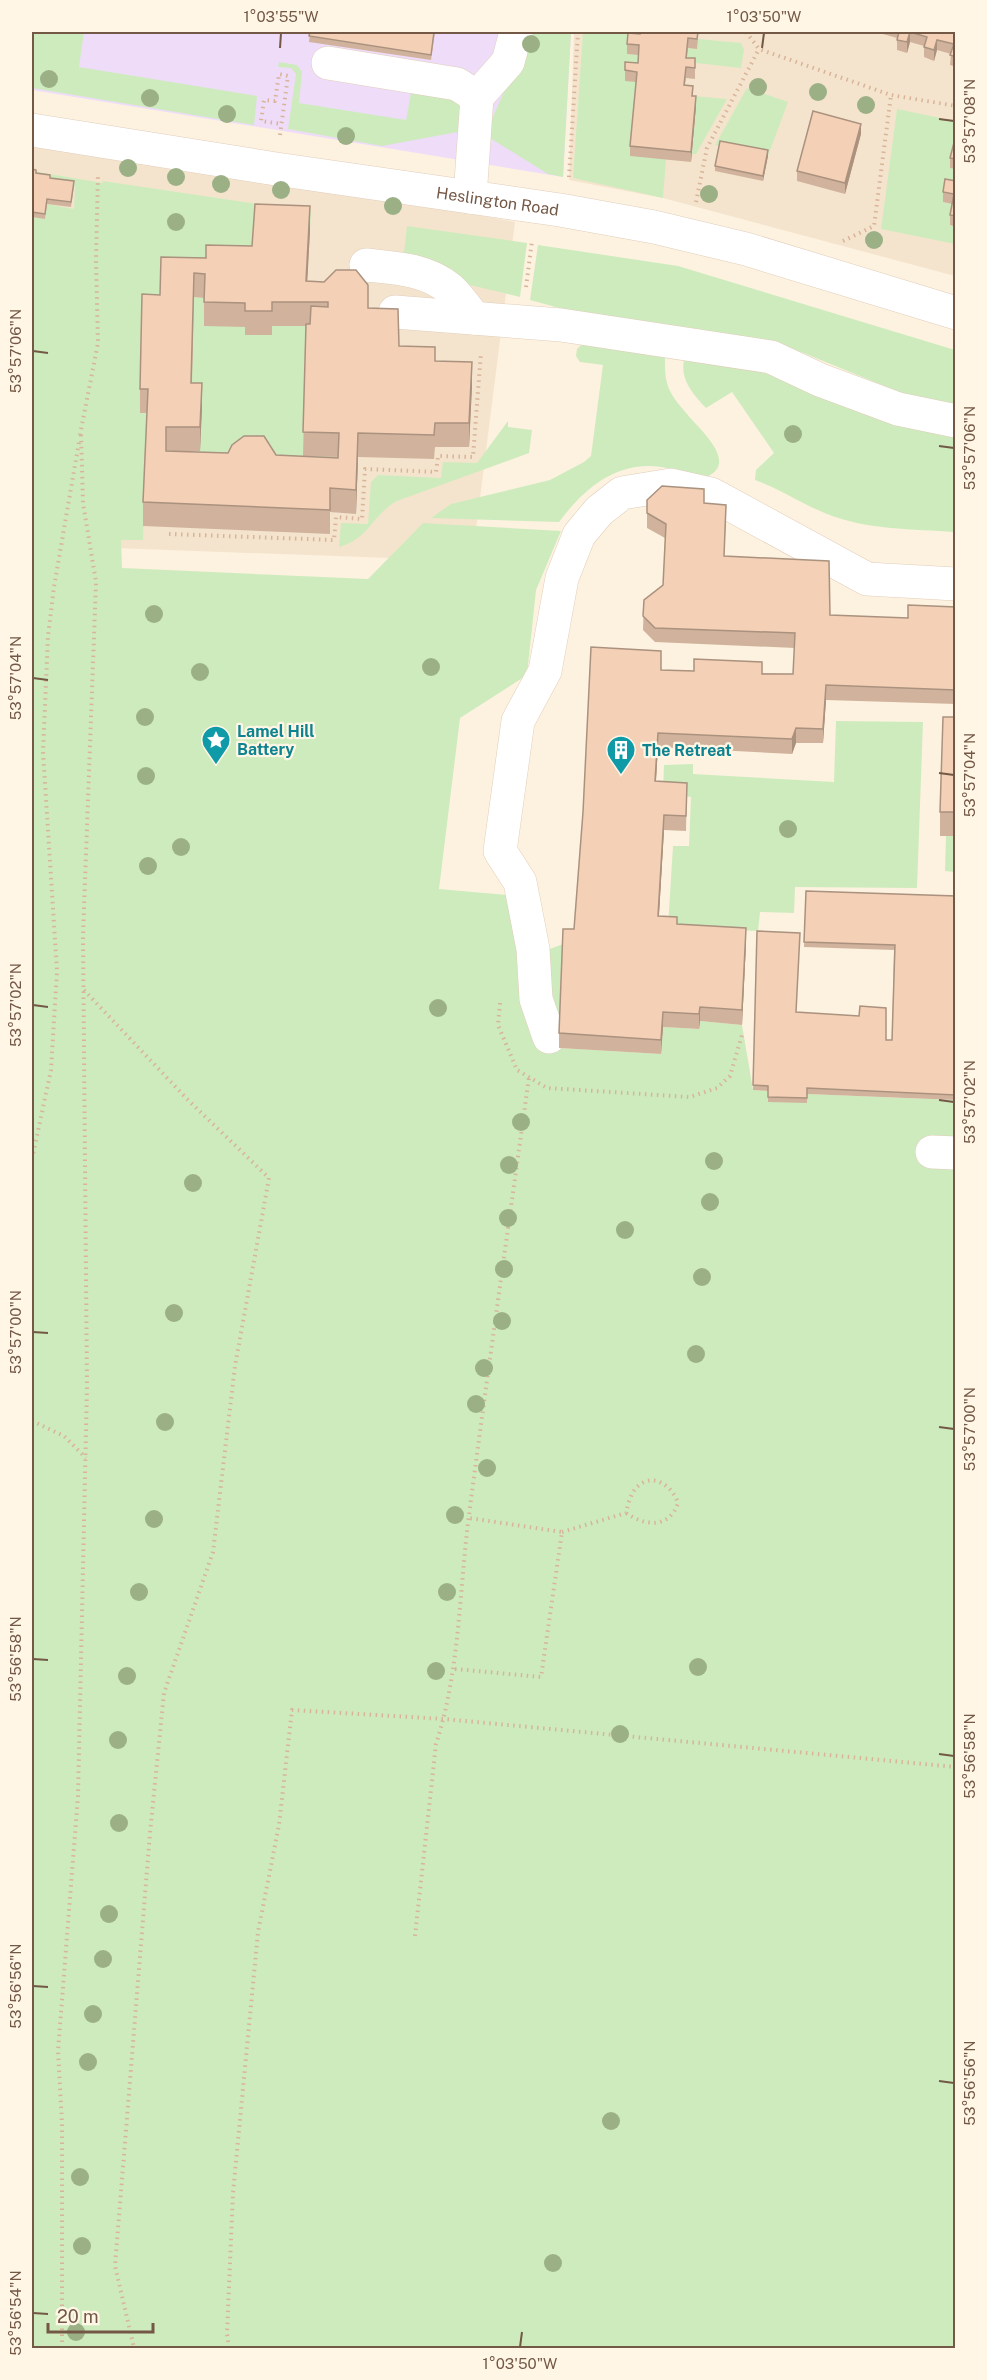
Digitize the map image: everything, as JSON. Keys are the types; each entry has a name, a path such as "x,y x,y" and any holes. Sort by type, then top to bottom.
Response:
{"street":[{"path":"470,197 477,97 508,62 516,32"},
{"path":"328,63 457,84 477,97"},
{"name":"Heslington Road","path":"32,130 276,169 553,209 690,235 956,313"},
{"path":"366,265 405,269 432,276 451,290 474,318"},
{"path":"395,312 561,325 771,357 820,380 898,410 956,422"},
{"path":"549,1036 536,999 533,949 520,882 500,851 518,721 546,671 562,578 579,535 599,511 622,493 671,485 711,494 867,579 956,584"}],"path":[{"path":"521,322 553,209 578,32"},
{"path":"746,32 759,49 891,95 956,106"},
{"path":"697,195 707,148 759,49"},
{"path":"276,169 282,124 288,76 279,74 275,101 264,100 261,121 282,124"},
{"path":"833,276 842,241 874,226 891,95"},
{"path":"32,1159 51,1070 57,971 44,752 48,636 54,587 98,343 96,260 99,141"},
{"path":"170,534 334,540 336,518 362,519 365,469 436,472 438,456 473,457 481,350"},
{"path":"62,2349 62,2124 58,2051 78,1796 87,1386 83,936 96,582 83,503 81,434"},
{"path":"83,989 187,1099 269,1178 236,1366 213,1552 164,1694 150,1833 116,2266 134,2349"},
{"path":"415,1936 436,1744 444,1719 454,1669 469,1518 529,1077"},
{"path":"32,1421 63,1436 86,1458"},
{"path":"469,1518 562,1532 626,1513 644,1523 656,1523 675,1512 678,1503 669,1486 662,1482 648,1482 638,1486 630,1499 626,1513"},
{"path":"454,1669 541,1677 562,1532"},
{"path":"229,2349 227,2334 233,2193 258,1932 279,1825 292,1710 444,1719 956,1767"}],"shaded area":[{"path":"32,32 571,32 563,177 32,90"},
{"path":"574,32 955,32 955,276 663,198 569,180"},
{"path":"32,129 515,222 472,561 32,545"}],"green space":[{"path":"32,32 84,32 79,67 257,96 254,125 32,88"},
{"path":"525,32 571,32 563,177 548,174 485,135 514,69"},
{"path":"583,32 641,32 640,45 627,54 639,55 637,82 666,160 663,198 573,178"},
{"path":"698,39 741,43 744,50 741,68 687,62 688,48 697,49"},
{"path":"279,62 297,65 302,72 299,103 406,120 412,88 460,97 463,131 382,146 288,129 296,74 291,68 278,67"},
{"path":"747,88 788,102 768,156 715,145"},
{"path":"693,96 727,99 696,154 692,154 696,107"},
{"path":"897,109 955,121 955,192 943,202 954,205 950,225 955,227 955,244 881,229"},
{"path":"32,171 311,212 310,231 252,270 207,269 160,319 140,412 148,413 143,540 121,540 122,568 368,579 423,523 561,531 536,590 527,675 460,718 439,889 507,895 523,959 563,944 560,1048 661,1054 663,1027 698,1029 700,1021 742,1025 753,1090 768,1091 807,1103 807,1094 955,1100 955,2348 32,2348 32,217 45,219 47,204 74,209 75,187 36,179"},
{"path":"407,226 527,243 520,297 470,285 404,253"},
{"path":"538,245 678,266 955,350 955,405 904,394 779,343 563,309 530,300"},
{"path":"194,297 205,298 245,327 272,335 272,326 328,326 303,455 339,457 338,482 166,475 166,451 200,451 191,407"},
{"path":"583,343 665,354 666,377 670,391 714,446 719,463 715,471 706,477 653,466 619,471 586,492 559,522 431,518 451,504 550,480 591,456 603,365 580,362 576,356 577,349"},
{"path":"684,360 748,365 955,435 955,532 890,528 842,519 755,480 756,470 774,453 732,392 706,408 692,392 686,380"},
{"path":"508,421 508,427 532,430 529,453 397,501 382,513 364,533 339,547 341,523 368,524 371,482 378,475 441,478 443,462 477,463"},
{"path":"836,721 923,722 917,888 795,887 794,913 760,912 758,931 668,927 673,846 689,846 691,797 663,793 664,765 693,764 693,774 834,782"},
{"path":"946,836 955,836 955,872 945,871"}],"building":[{"path":"310,32 434,32 431,55 309,36"},
{"path":"640,32 698,32 697,39 688,38 686,58 695,58 695,68 686,67 684,85 693,86 692,96 696,96 691,152 630,146 637,72 625,70 625,62 638,63 639,45 627,44 628,33 640,34"},
{"path":"899,32 910,32 907,42 897,40"},
{"path":"910,32 956,32 956,57 950,55 954,44 937,40 934,50 924,47 927,37"},
{"path":"813,111 861,124 845,183 797,171"},
{"path":"956,135 956,159 950,158"},
{"path":"720,141 768,150 763,176 715,166"},
{"path":"32,169 36,170 36,173 50,175 50,178 74,181 71,202 47,199 45,214 32,212"},
{"path":"945,179 956,181 956,216 950,215 954,194 943,192"},
{"path":"255,204 310,206 306,281 324,282 336,270 356,270 368,285 368,308 398,309 399,346 435,347 435,361 472,362 469,423 435,423 434,435 358,433 356,490 330,488 330,510 143,502 148,389 140,389 142,294 160,295 161,257 206,258 206,245 252,246","holes":["194,273 205,274 204,302 245,303 245,311 272,311 272,302 328,302 328,307 311,306 310,324 306,324 303,432 339,433 338,458 276,455 264,436 244,436 232,445 228,453 166,451 166,427 200,427 202,383 191,383"]},
{"name":"The Retreat","path":"662,486 704,489 704,503 726,505 724,556 829,561 830,615 908,618 908,605 956,607 956,690 826,685 823,729 796,728 792,739 658,733 655,781 687,783 686,816 664,815 658,916 677,917 677,924 746,928 742,1010 700,1007 699,1014 663,1012 661,1040 559,1033 563,929 574,929 583,812 591,647 661,651 661,670 694,671 694,659 762,662 762,674 793,674 795,633 655,628 643,616 644,600 663,585 666,524 647,513 647,500"},
{"path":"943,717 956,717 956,812 940,812"},
{"path":"806,891 956,896 956,1095 807,1088 807,1098 768,1097 768,1086 753,1085 757,931 800,933 796,1012 859,1016 860,1006 886,1008 886,1040 892,1040 895,945 804,942"}],"place":[{"name":"Lamel Hill Battery","path":"216,766"},
{"name":"The Retreat","path":"621,776"}]}
